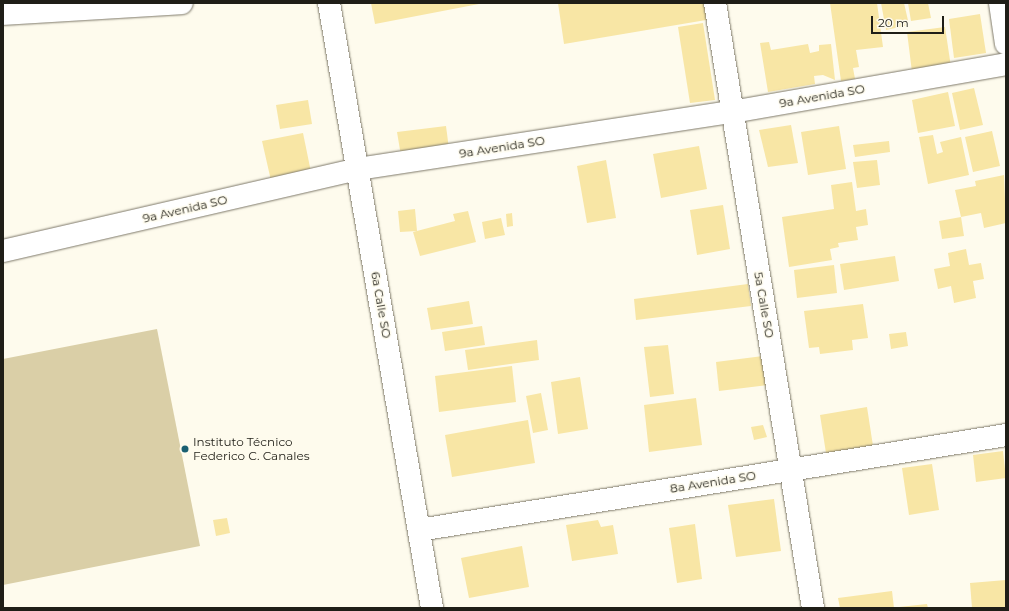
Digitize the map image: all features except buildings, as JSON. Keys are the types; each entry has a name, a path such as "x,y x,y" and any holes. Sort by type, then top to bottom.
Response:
{"street":[{"path":"3,14 182,3"},
{"name":"6a Calle SO","path":"329,3 432,608"},
{"name":"5a Calle SO","path":"714,3 792,470 813,608"},
{"path":"1000,3 1006,44"},
{"name":"9a Avenida SO","path":"3,251 358,169 732,112 1006,64"},
{"name":"8a Avenida SO","path":"419,530 1006,435"}],"shaded area":[{"path":"157,329 200,546 3,585 3,359"}],"place":[{"name":"Instituto Técnico Federico C. Canales","path":"185,449"}]}
